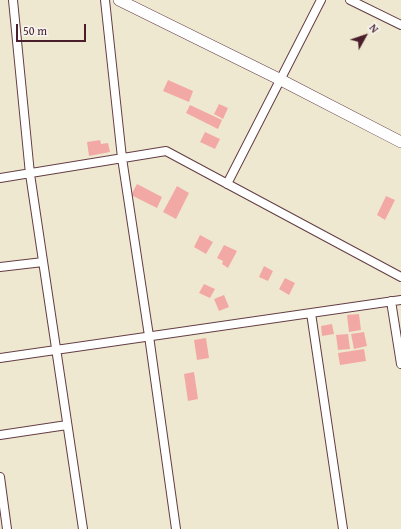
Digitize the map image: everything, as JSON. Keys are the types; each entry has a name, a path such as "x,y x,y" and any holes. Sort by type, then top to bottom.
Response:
{"street":[{"path":"13,0 30,174 83,529"},
{"path":"104,0 122,158 176,529"},
{"path":"119,0 401,142"},
{"path":"227,184 321,0"},
{"path":"350,0 401,25"},
{"path":"0,178 166,151 401,276"},
{"path":"0,267 43,262"},
{"path":"0,358 401,300"},
{"path":"391,301 401,364"},
{"path":"311,313 343,529"},
{"path":"0,435 67,425"},
{"path":"0,477 7,529"}],"building":[{"path":"168,80 193,91 189,102 163,91"},
{"path":"219,104 228,108 223,119 214,114"},
{"path":"190,105 222,120 218,129 186,113"},
{"path":"205,132 220,139 215,149 200,142"},
{"path":"100,140 101,144 108,143 110,152 89,156 87,142"},
{"path":"137,184 162,197 157,208 131,195"},
{"path":"177,186 189,193 176,219 163,212"},
{"path":"386,196 395,200 385,220 377,215"},
{"path":"200,235 213,242 206,254 194,247"},
{"path":"224,245 237,251 228,268 222,264 223,261 217,258"},
{"path":"264,266 273,271 268,281 259,277"},
{"path":"285,278 295,283 289,295 279,289"},
{"path":"204,284 215,289 210,298 199,293"},
{"path":"224,295 229,307 219,311 214,299"},
{"path":"359,314 361,330 349,332 347,315"},
{"path":"332,324 334,334 322,336 321,326"},
{"path":"364,332 367,346 354,349 351,334"},
{"path":"348,334 350,349 338,350 336,335"},
{"path":"206,338 209,358 197,360 194,340"},
{"path":"364,349 366,361 340,365 338,353"},
{"path":"194,372 198,399 188,401 184,374"}]}
